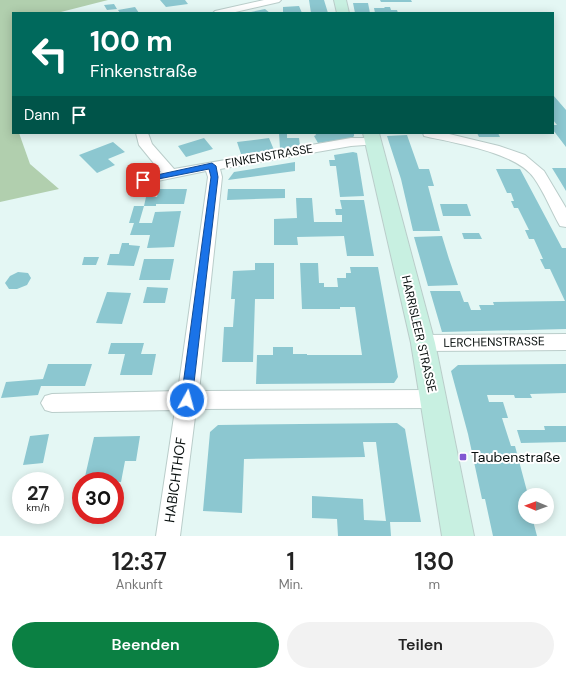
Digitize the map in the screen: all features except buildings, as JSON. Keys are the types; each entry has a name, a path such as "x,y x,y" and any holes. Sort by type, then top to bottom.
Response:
{"main road":[{"path":"340,0 344,12"},
{"name":"HARRISLEER STRASSE","path":"372,137 423,343 458,536"}],"street":[{"path":"222,12 276,0"},
{"path":"142,134 146,145 170,174"},
{"path":"433,134 494,149 520,158 538,174 566,222"},
{"name":"FINKENSTRASSE","path":"143,180 372,137"},
{"name":"HABICHTHOF","path":"168,536 187,400 214,177 212,166"},
{"name":"LERCHENSTRASSE","path":"423,343 566,342"},
{"path":"52,403 187,400 434,398"}],"green space":[{"path":"0,0 108,0 61,12 12,12 12,134 19,134 30,164 59,189 0,202"}],"place":[{"name":"Taubenstraße","path":"463,457"}],"route":[{"path":"143,180 212,166 214,177 187,400"}]}
